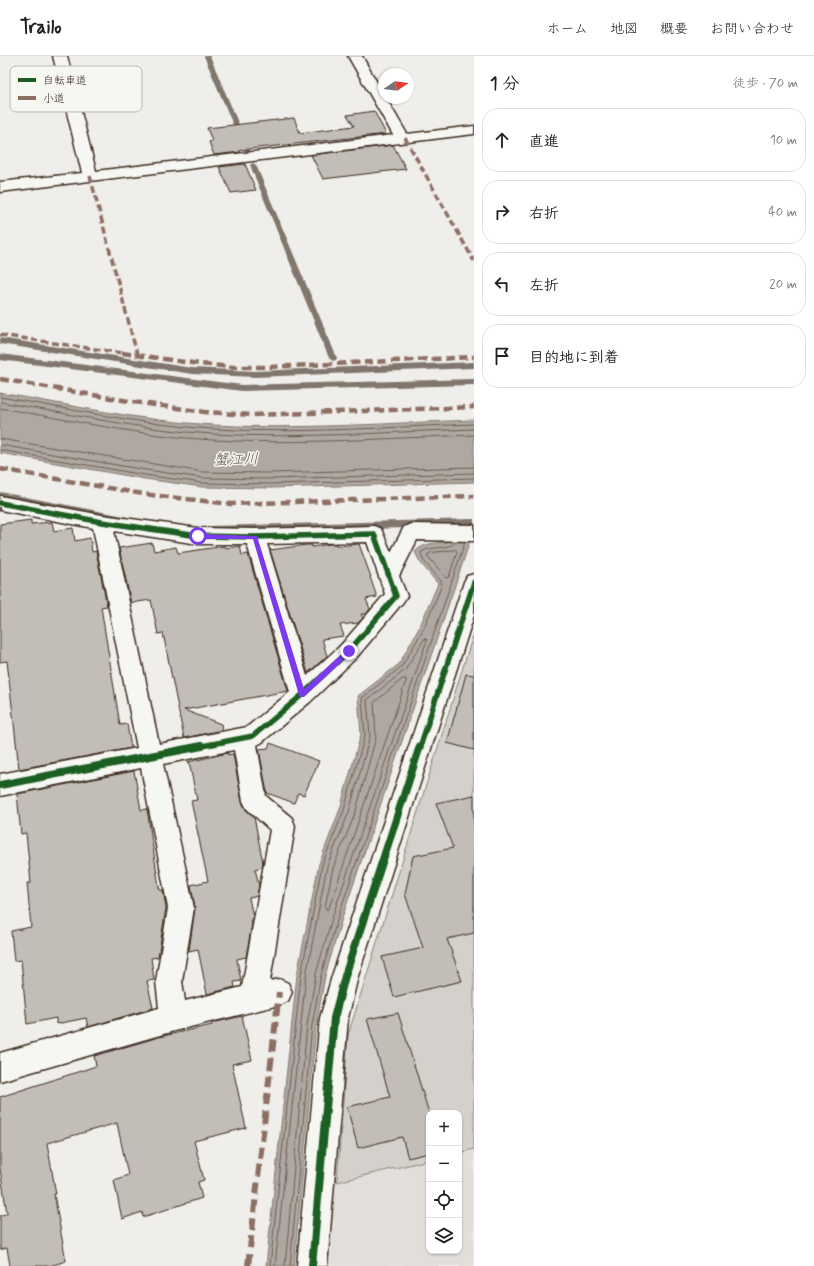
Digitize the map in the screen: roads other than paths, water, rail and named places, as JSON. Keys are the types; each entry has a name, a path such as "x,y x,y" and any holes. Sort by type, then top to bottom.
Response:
{"street":[{"path":"60,56 62,66"},
{"path":"355,56 402,138"},
{"path":"74,112 90,176"},
{"path":"0,187 474,130"},
{"path":"0,503 102,522 198,536 255,537 374,534 396,596 349,651 302,695 253,736 0,785"},
{"path":"102,522 181,908 169,981 174,1017"},
{"path":"389,576 411,532 467,533"},
{"path":"255,537 302,695"},
{"path":"312,1266 334,1018 347,968 474,582"},
{"path":"0,1063 0,1067 174,1017 266,995 283,826 255,800 244,738"}],"water":[{"name":"蟹江川","path":"0,393 159,420 213,425 278,427 474,420 474,482 271,488 202,487 145,479 0,453"},
{"path":"459,527 472,527 468,547 342,918 325,976 316,1026 294,1266 266,1266 297,975 319,864 340,809 361,734 358,696 399,664 419,628 438,584 420,562 415,552 427,544 451,541"}],"waterway":[{"path":"207,56 247,151"},
{"path":"253,165 333,358"},
{"path":"0,341 192,371 255,374 474,365"},
{"path":"0,357 242,388 474,382"},
{"path":"0,495 124,519"},
{"path":"467,523 474,522"},
{"path":"209,529 467,523"},
{"path":"462,537 467,523"}]}
